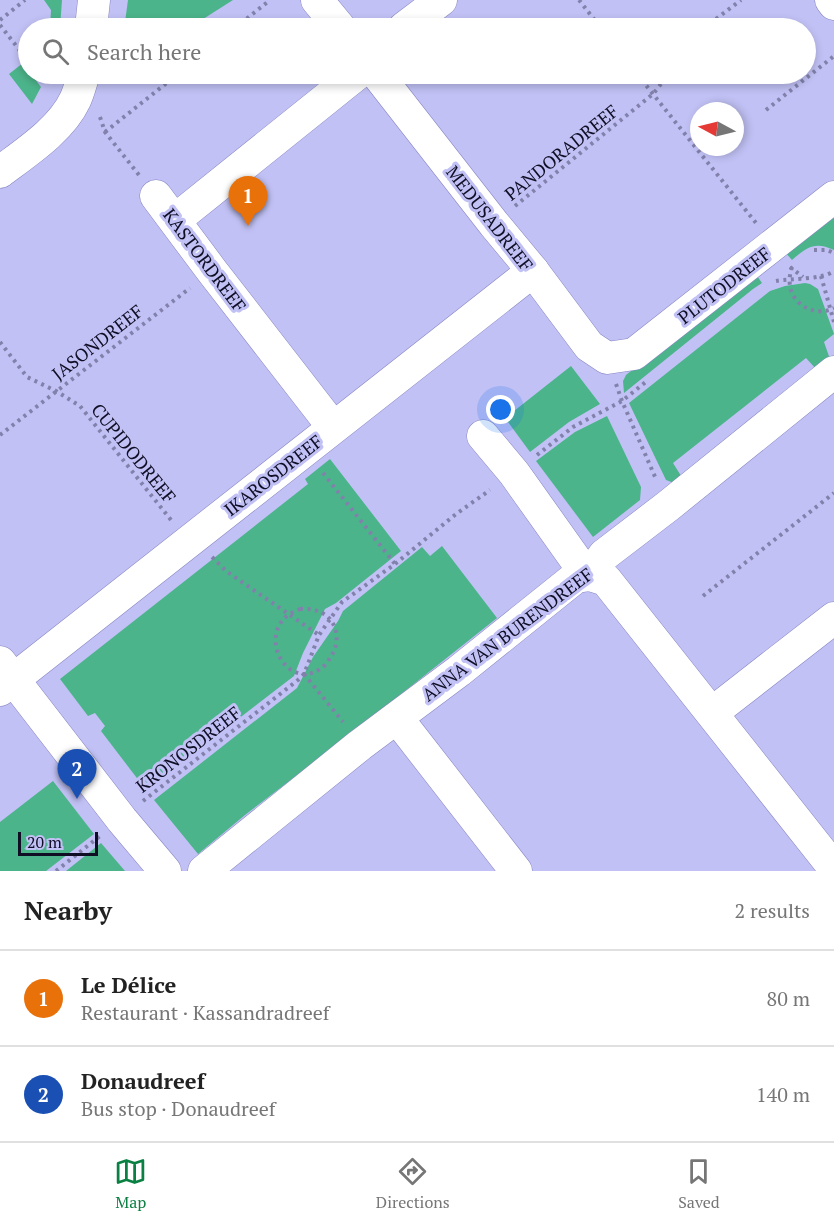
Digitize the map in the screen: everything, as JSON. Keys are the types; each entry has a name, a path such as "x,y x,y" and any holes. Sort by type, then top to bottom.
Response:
{"street":[{"path":"92,18 94,0"},
{"path":"316,0 331,18"},
{"path":"417,18 441,0"},
{"path":"831,0 834,4"},
{"path":"175,220 345,84"},
{"name":"MEDUSADREEF","path":"385,84 589,346 607,358"},
{"path":"0,172 49,134 71,108 80,86"},
{"name":"KASTORDREEF","path":"156,196 333,427"},
{"name":"PLUTODREEF","path":"607,358 634,354 834,197"},
{"name":"IKAROSDREEF","path":"5,677 188,542 532,271"},
{"name":"ANNA VAN BURENDREEF","path":"204,871 360,745 459,671 576,577 590,575 604,555 834,372"},
{"path":"483,436 514,473 578,563 590,575 606,580 834,868"},
{"path":"712,713 834,618"},
{"path":"5,677 165,871"},
{"path":"397,718 516,871"}],"path":[{"path":"0,20 25,0"},
{"path":"248,18 270,0"},
{"path":"579,0 593,18"},
{"path":"717,18 741,0"},
{"path":"0,25 18,48"},
{"path":"816,70 834,56"},
{"path":"105,132 165,84"},
{"path":"645,84 774,245"},
{"name":"PANDORADREEF","path":"494,224 653,94 661,84"},
{"path":"766,110 799,84"},
{"name":"KASTORDREEF","path":"80,86 97,111 105,132 156,196"},
{"name":"JASONDREEF","path":"0,435 212,271"},
{"name":"PLUTODREEF","path":"776,281 821,276 834,271"},
{"path":"821,276 834,322"},
{"path":"789,279 793,296 805,308 813,311 832,309"},
{"name":"CUPIDODREEF","path":"0,342 27,377 80,406 188,542 209,555 226,571 288,615 320,635"},
{"path":"607,358 622,401 668,506"},
{"path":"320,635 342,602 394,564 456,513 514,473 573,427 622,401 649,379"},
{"path":"306,451 394,564"},
{"path":"703,596 834,493"},
{"path":"300,609 313,609 326,615 334,625 336,634 334,652 328,661 314,673 295,672 279,657 275,637 279,625 288,615 300,609"},
{"name":"KRONOSDREEF","path":"56,871 122,820 159,786 304,674 320,635"},
{"path":"304,674 360,745"}],"green space":[{"path":"44,0 62,0 61,18 51,18 51,10"},
{"path":"128,0 233,0 205,18 126,18"},
{"path":"18,67 18,84 39,84 41,87 32,104 9,74"},
{"path":"834,211 834,250 816,246 802,252 792,260 784,251"},
{"path":"755,273 762,283 624,393 623,381 626,375"},
{"path":"805,283 818,289 834,334 824,342 831,362 817,370 806,358 673,463 683,479 674,483 666,480 629,403 770,291"},
{"path":"571,366 600,404 569,422 530,452 505,418"},
{"path":"607,416 641,487 640,500 593,537 536,461 575,432"},
{"path":"330,459 401,551 336,603 325,609 294,676 146,790 101,731 105,726 95,713 88,716 60,679 308,484 305,479"},
{"path":"442,546 497,618 198,854 154,800 297,688 313,657 343,611 422,547 430,556"},
{"path":"53,781 94,834 46,871 0,871 0,822"},
{"path":"101,843 125,871 66,871"}],"place":[{"name":"Le Délice","path":"248,226"},
{"name":"Donaudreef","path":"77,799"}]}
